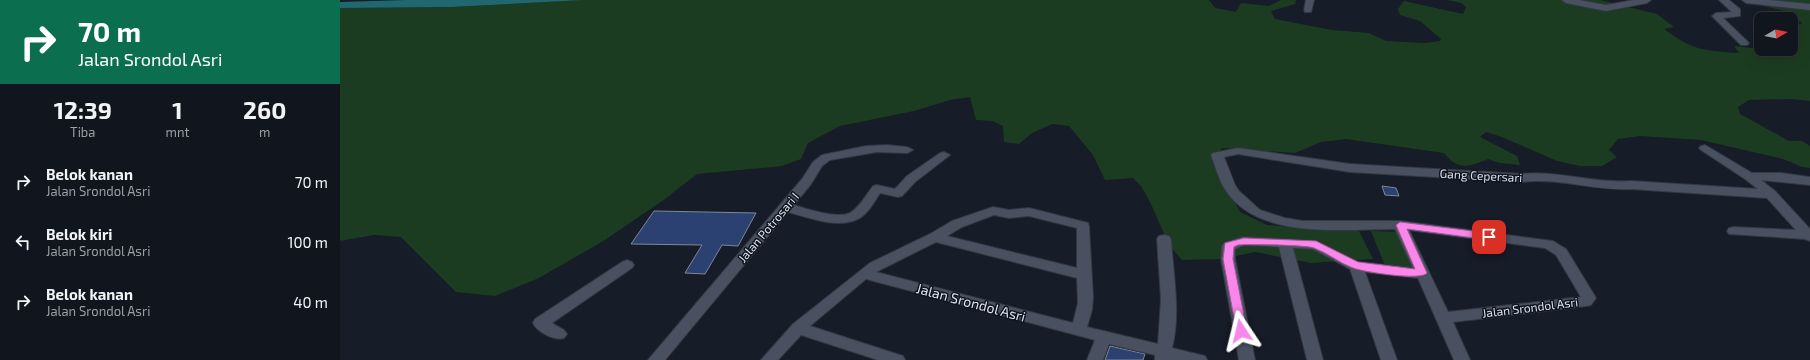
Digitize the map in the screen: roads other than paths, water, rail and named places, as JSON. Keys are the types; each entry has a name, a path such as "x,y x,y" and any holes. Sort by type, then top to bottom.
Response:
{"street":[{"path":"1308,10 1310,0"},
{"path":"1566,0 1610,8 1629,2 1647,0"},
{"path":"1724,0 1736,9 1736,14 1716,16 1744,43"},
{"path":"1746,0 1810,7"},
{"name":"Jalan Potrosari I","path":"656,360 786,207 807,181 817,164 826,157 879,149 899,148 907,150"},
{"path":"1705,148 1749,176 1771,194 1809,236"},
{"name":"Gang Cepersari","path":"1217,155 1238,151 1350,168 1494,175 1521,178 1538,176 1615,186 1631,185 1771,194"},
{"path":"786,207 835,218 849,218 859,212 877,189 898,193 911,179 944,155"},
{"name":"Jalan Srondol Asri","path":"1217,155 1232,190 1258,215 1283,222 1303,225 1400,225 1548,244 1561,252 1589,298 1586,301 1580,302 1444,318"},
{"path":"1749,176 1781,177 1810,181"},
{"path":"769,360 798,328 875,266 935,237 957,224 990,211 1011,214 1028,211 1082,226 1084,275 1087,298 1086,309 1078,331"},
{"path":"1400,225 1462,360"},
{"path":"1734,231 1809,236"},
{"path":"935,237 1084,275"},
{"path":"1163,356 1169,313 1164,239"},
{"path":"1247,360 1228,259 1229,246 1244,241 1316,245 1356,266 1388,271 1422,273"},
{"path":"1285,244 1315,360"},
{"path":"559,334 540,323 627,265"},
{"path":"1356,266 1389,360"},
{"name":"Jalan Srondol Asri","path":"864,274 1104,337 1163,356 1199,360"},
{"path":"798,328 897,360"},
{"path":"1095,360 1104,337"}],"water":[{"path":"406,0 584,0 452,7 340,8 340,2"}]}
